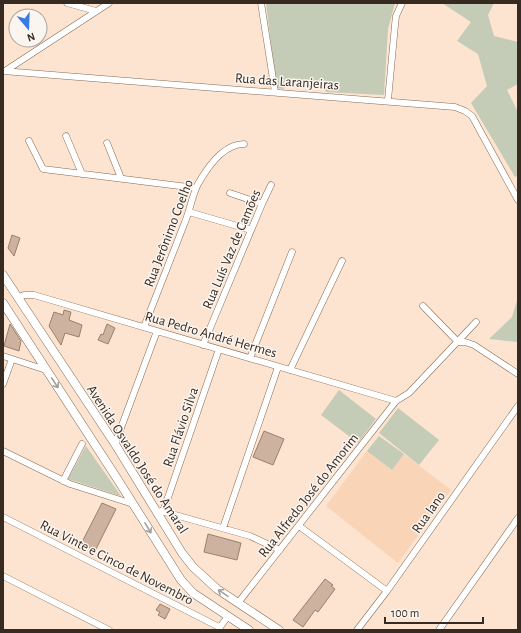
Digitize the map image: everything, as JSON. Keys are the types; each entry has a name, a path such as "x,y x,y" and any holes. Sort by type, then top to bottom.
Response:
{"main road":[{"name":"Avenida Osvaldo José do Amaral","path":"3,275 159,511 182,553 193,567 217,589 279,630"},
{"path":"3,302 10,303 18,298"},
{"name":"Avenida Osvaldo José do Amaral","path":"3,302 32,350 184,584 193,593 249,630"},
{"path":"32,350 32,346 36,341 40,340 46,342"}],"street":[{"path":"67,3 96,11"},
{"path":"4,71 109,3"},
{"path":"261,3 275,92"},
{"path":"388,100 396,16 402,3"},
{"name":"Rua das Laranjeiras","path":"4,71 388,100 455,107 472,116 518,200"},
{"path":"66,136 82,174"},
{"path":"29,141 43,169 196,188"},
{"path":"107,143 121,178"},
{"name":"Rua Jerônimo Coelho","path":"144,327 189,212 196,188 215,159 224,150 233,145 244,144"},
{"name":"Rua Luís Vaz de Camões","path":"204,345 271,185"},
{"path":"230,193 262,204"},
{"path":"189,212 251,230"},
{"path":"250,358 292,252"},
{"path":"290,370 342,261"},
{"name":"Rua Pedro André Hermes","path":"18,298 24,295 34,295 396,401"},
{"path":"423,306 458,342 465,342 474,345 518,374"},
{"name":"Rua Alfredo José do Amorim","path":"238,603 396,401 409,393 476,322"},
{"path":"114,444 157,331"},
{"name":"Rua Flávio Silva","path":"159,511 218,349"},
{"path":"3,356 46,370"},
{"path":"3,384 12,359"},
{"path":"223,528 278,367"},
{"name":"Rua Iano","path":"357,630 387,591 518,406"},
{"path":"63,481 82,444"},
{"path":"3,451 63,481 133,504"},
{"path":"159,511 250,536 280,550"},
{"name":"Rua Vinte e Cinco de Novembro","path":"3,517 219,629"},
{"path":"439,630 518,518"},
{"path":"299,526 387,591"},
{"path":"3,576 109,630"},
{"path":"219,629 228,616"}],"shaded area":[{"path":"367,451 392,470 404,454 451,490 398,563 326,506"}],"green space":[{"path":"266,3 395,3 388,29 384,95 326,92 321,82 289,82 284,89 276,88"},
{"path":"442,3 494,3 488,15 494,36 518,42 518,84 507,90 518,112 518,175 515,177 471,103 487,86 478,54 457,41 471,22"},
{"path":"518,297 518,342 489,339 512,317"},
{"path":"339,390 376,419 358,443 321,415"},
{"path":"398,408 439,440 419,465 379,433"},
{"path":"379,436 404,454 392,470 367,451"},
{"path":"86,446 121,496 68,479"}],"building":[{"path":"12,235 20,238 14,256 8,248"},
{"path":"64,310 71,312 69,320 82,325 79,337 65,333 61,345 49,326 54,312 63,315"},
{"path":"10,324 21,341 19,351 4,346"},
{"path":"107,324 115,328 108,344 98,340 101,334 103,335"},
{"path":"264,431 284,439 273,465 253,457"},
{"path":"102,503 116,509 95,551 81,544"},
{"path":"208,534 241,543 237,560 204,552"},
{"path":"325,579 333,585 331,586 335,589 318,612 315,610 303,627 293,620"},
{"path":"160,604 170,609 165,619 158,615 160,612 156,610"}]}
